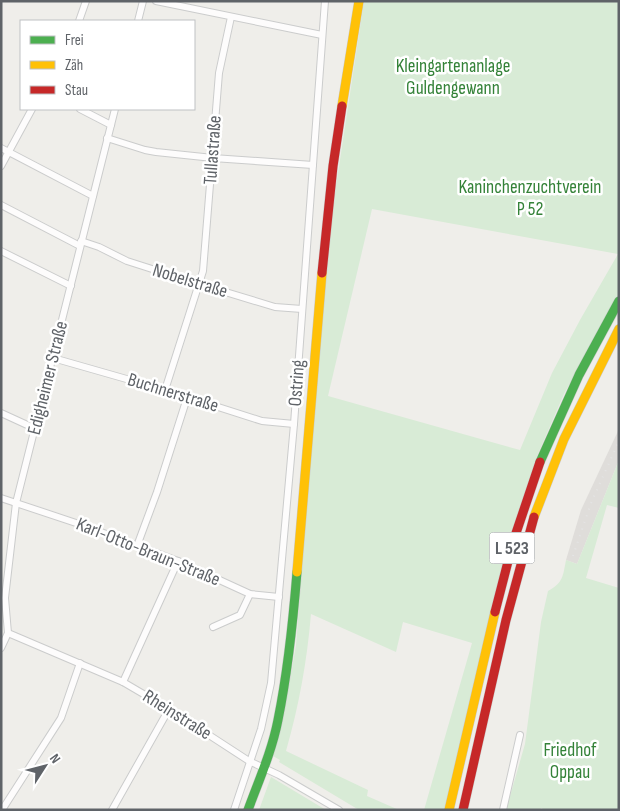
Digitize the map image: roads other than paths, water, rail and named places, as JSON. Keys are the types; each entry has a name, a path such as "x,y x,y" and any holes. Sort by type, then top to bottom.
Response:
{"main road":[{"path":"248,810 264,768 278,721 291,646 318,308 333,166 359,1"},
{"name":"L 523","path":"450,810 497,606 525,504 544,452 567,400 619,301"},
{"name":"L 523","path":"463,810 520,564 536,508 575,412 619,329"}],"street":[{"path":"79,20 86,1"},
{"path":"138,20 143,1"},
{"path":"156,1 322,36"},
{"name":"Ostring","path":"234,810 261,729 270,683 294,424 325,1"},
{"name":"Tullastraße","path":"165,390 205,260 219,73 231,17"},
{"path":"1,166 31,110"},
{"path":"82,110 111,124"},
{"name":"Edigheimer Straße","path":"1,648 8,633 3,609 16,503 115,110"},
{"path":"108,138 145,150 213,158 313,165"},
{"path":"1,148 93,196"},
{"name":"Nobelstraße","path":"1,205 81,244 99,247 127,261 275,307 302,309"},
{"path":"1,251 70,286"},
{"name":"Buchnerstraße","path":"53,358 165,390 262,421 294,424"},
{"path":"137,546 157,492 187,398"},
{"path":"1,412 36,429"},
{"name":"Karl-Otto-Braun-Straße","path":"1,498 85,526 178,561 250,594 279,597"},
{"path":"123,682 178,561"},
{"path":"213,626 240,615 250,594"},
{"name":"Rheinstraße","path":"8,633 123,682 169,709 249,761 279,775 339,810"},
{"path":"2,810 60,718 80,663"},
{"path":"112,810 169,709"},
{"path":"503,810 520,735"}],"railway":[{"path":"573,556 591,503 619,441"}],"park label":[{"name":"Kleingartenanlage Guldengewann","path":"453,77"},
{"name":"Kaninchenzuchtverein P 52","path":"530,198"},
{"name":"Friedhof Oppau","path":"570,761"}]}
